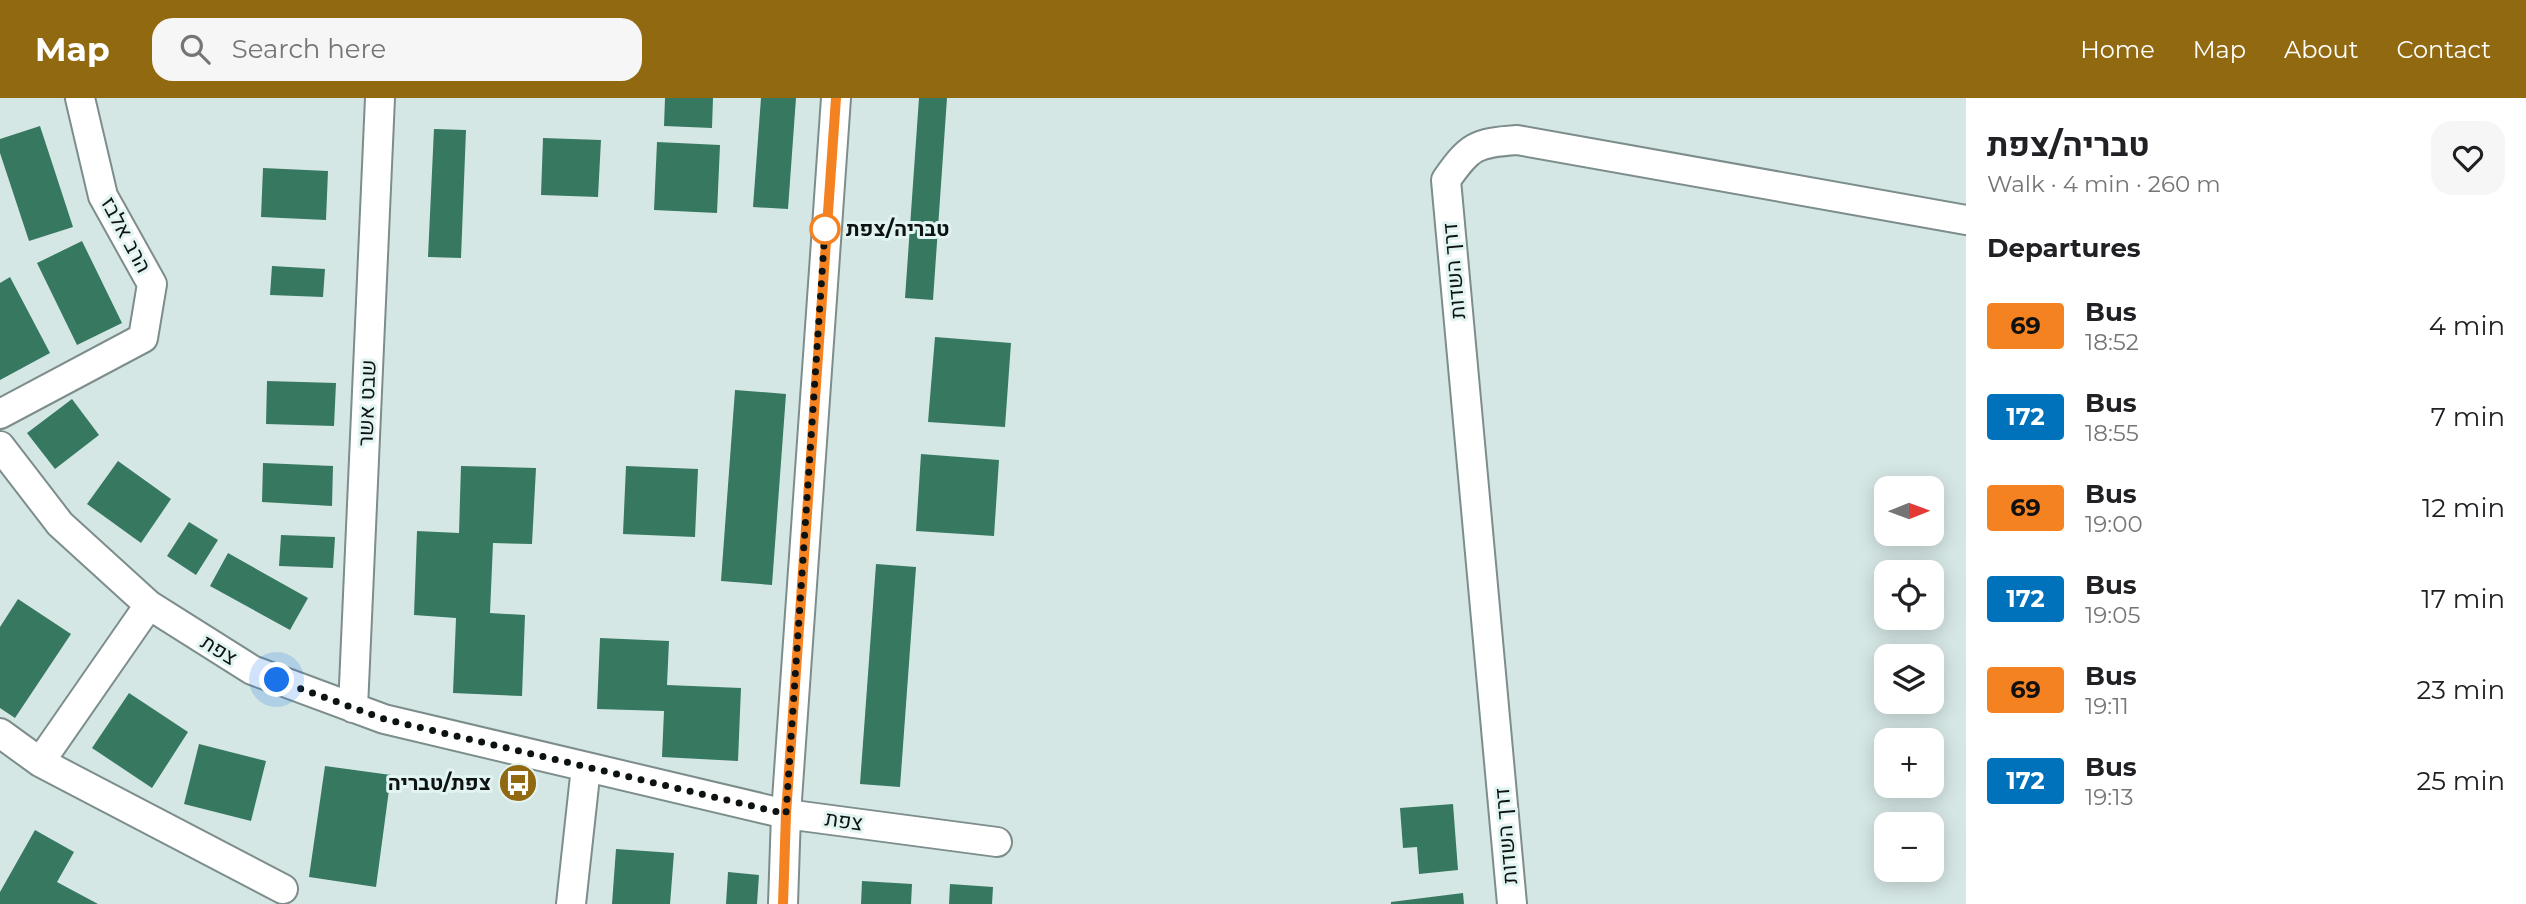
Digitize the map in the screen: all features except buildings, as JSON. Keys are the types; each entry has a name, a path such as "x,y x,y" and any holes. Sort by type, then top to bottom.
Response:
{"street":[{"name":"הרב אלבז","path":"0,414 142,338 152,284 103,196 80,98"},
{"name":"שבט אשר","path":"353,708 380,98"},
{"path":"783,904 786,814 836,98"},
{"name":"דרך השדות","path":"1512,904 1446,180 1463,155 1483,143 1517,140 1966,220"},
{"name":"צפת","path":"0,446 60,524 149,605 252,670 384,719 786,814 997,842"},
{"path":"40,762 149,605"},
{"path":"0,733 40,762 283,889"},
{"path":"571,904 586,767"}],"bus line":[{"name":"69","path":"783,904 786,814 836,98"}],"place":[{"name":"טבריה/צפת","path":"825,229"},
{"name":"צפת/טבריה","path":"518,783"}],"route":[{"path":"277,680 384,719 786,814 825,229"}]}
